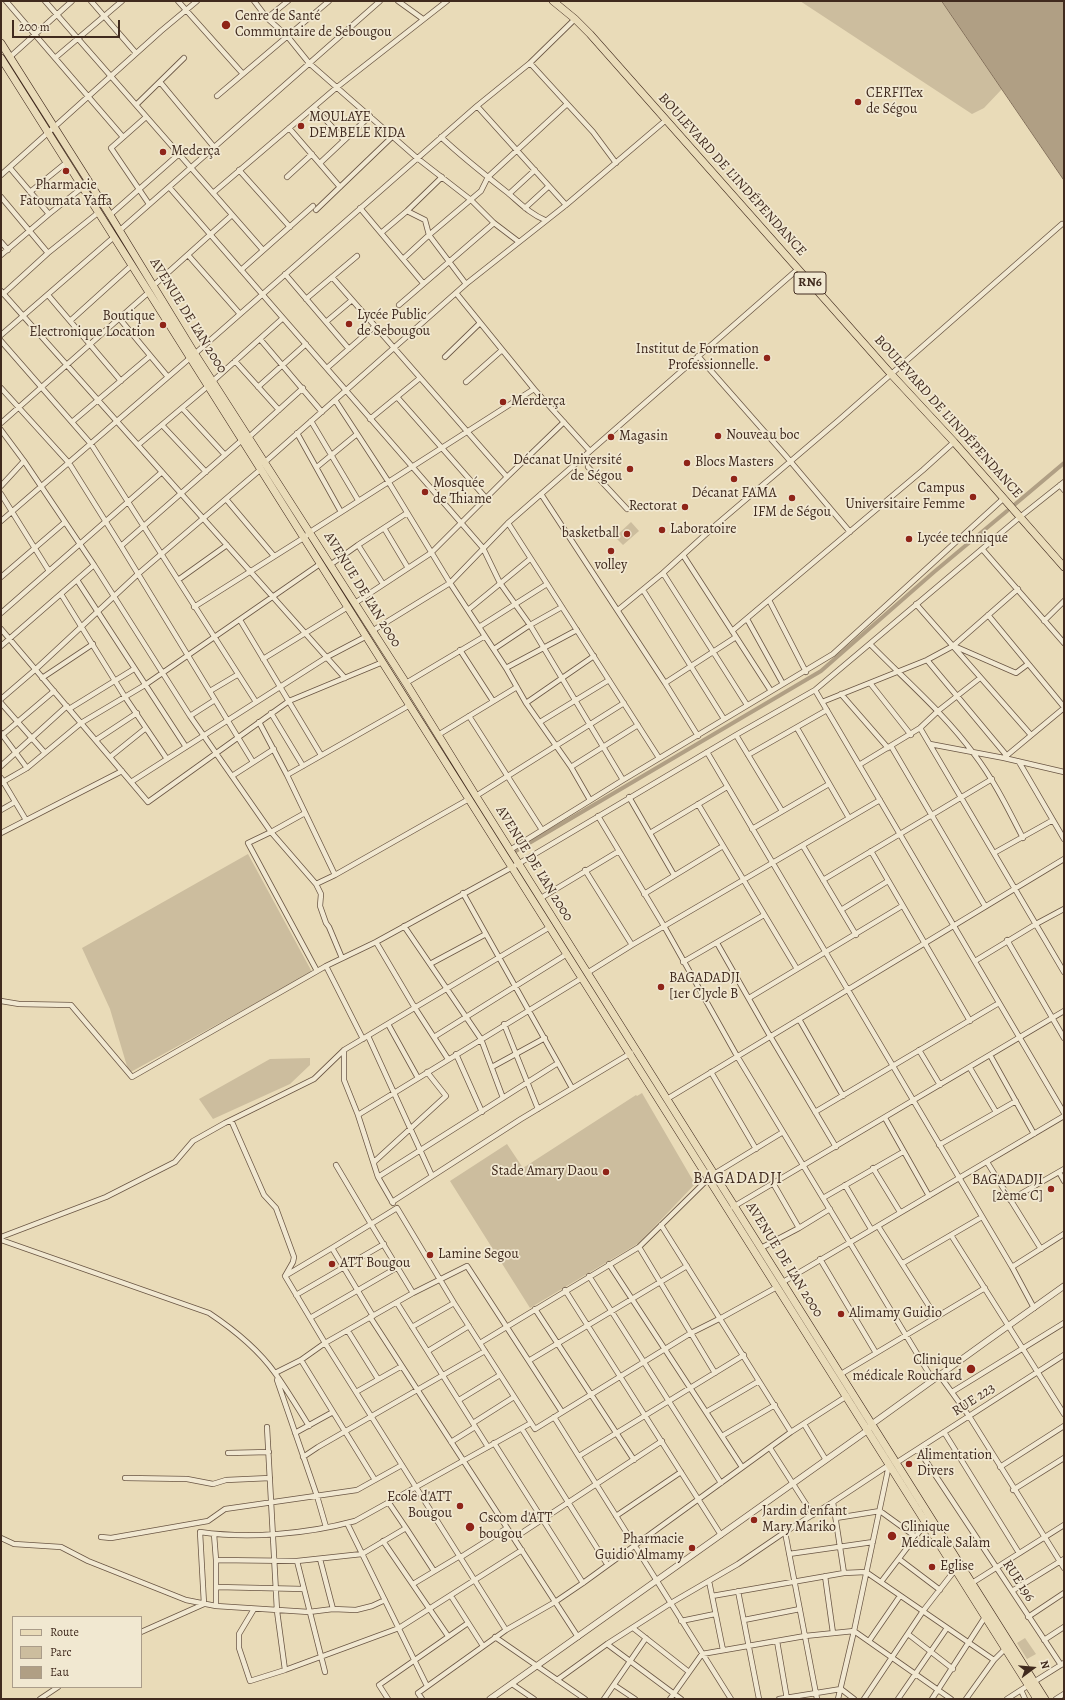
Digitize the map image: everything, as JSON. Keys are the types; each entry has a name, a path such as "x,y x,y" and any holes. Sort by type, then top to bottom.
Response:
{"main road":[{"name":"BOULEVARD DE L'INDÉPENDANCE","path":"553,1 575,19 1064,567"},
{"name":"AVENUE DE L'AN 2000","path":"1,43 110,214 210,384 307,534 355,603 383,662 472,797 510,850 515,865 540,898 584,975 780,1284 847,1396 870,1427"},
{"name":"AVENUE DE L'AN 2000","path":"1,58 149,292 193,356"},
{"name":"AVENUE DE L'AN 2000","path":"307,534 320,564 348,607 406,683 438,735 472,797 515,865 550,927 567,954 584,975"},
{"name":"AVENUE DE L'AN 2000","path":"633,1052 667,1099 711,1176"},
{"name":"AVENUE DE L'AN 2000","path":"732,1208 761,1248 780,1284 841,1374 870,1427 893,1464 972,1583 1031,1683 1037,1699"},
{"name":"AVENUE DE L'AN 2000","path":"893,1464 926,1523 1005,1648 1045,1699"}],"street":[{"path":"6,1 123,137"},
{"path":"46,1 263,250"},
{"path":"10,58 72,1"},
{"path":"91,1 136,53"},
{"path":"55,58 122,1"},
{"path":"178,1 243,74"},
{"path":"1,176 136,53 198,1"},
{"path":"254,1 267,18 288,37 309,63 336,88 417,158 470,200 494,223 519,242"},
{"path":"267,18 288,1"},
{"path":"217,96 329,1"},
{"path":"119,231 380,1"},
{"path":"398,1 424,19"},
{"path":"212,192 336,88 446,1"},
{"path":"1,521 193,356 441,137 530,63 575,19"},
{"path":"136,105 184,58"},
{"path":"530,63 593,132 616,163"},
{"path":"160,82 214,147"},
{"path":"403,259 481,191 488,177 568,104"},
{"path":"477,106 566,205"},
{"path":"314,107 344,140"},
{"path":"320,163 370,116"},
{"path":"146,117 111,148 149,204"},
{"path":"2,696 36,669 113,596 202,518 226,499 297,433 466,284 545,220 566,205 666,120"},
{"path":"289,128 340,187"},
{"path":"241,270 290,227 340,187 393,136"},
{"path":"441,137 467,161 534,216 545,220"},
{"path":"110,214 179,154"},
{"path":"287,177 312,154"},
{"path":"30,192 67,162"},
{"path":"10,168 49,214"},
{"path":"239,170 290,227"},
{"path":"509,194 535,170"},
{"path":"381,233 407,211 442,177"},
{"path":"525,208 549,186"},
{"path":"1,256 49,214 83,187"},
{"path":"169,187 483,548 500,583 530,625 623,780"},
{"path":"1,197 48,253"},
{"path":"360,208 423,283"},
{"path":"407,211 425,220 429,235 466,284"},
{"path":"99,212 2,292 345,678"},
{"path":"153,286 232,215"},
{"path":"399,305 494,223"},
{"path":"618,610 663,573 717,524 1062,224"},
{"path":"1,335 114,237"},
{"path":"1,242 8,250"},
{"path":"188,255 240,314"},
{"path":"306,299 357,256"},
{"path":"70,321 132,265"},
{"path":"131,782 327,657 450,584 508,523 542,494 589,450 798,269"},
{"path":"285,274 349,349"},
{"path":"332,277 506,477"},
{"path":"1,423 149,292"},
{"path":"456,293 534,389 589,450"},
{"path":"48,295 121,381"},
{"path":"326,322 352,300"},
{"path":"119,318 168,377"},
{"path":"138,445 210,384 283,318"},
{"path":"445,357 480,323"},
{"path":"327,368 375,326"},
{"path":"260,339 322,412"},
{"path":"1,341 91,444 256,702"},
{"path":"258,387 306,344"},
{"path":"466,382 502,350"},
{"path":"72,422 150,356"},
{"path":"698,356 850,532"},
{"path":"235,361 279,410"},
{"path":"370,419 420,378"},
{"path":"1,388 69,464 106,521 215,700 229,720 253,762"},
{"path":"121,546 303,388"},
{"path":"194,607 358,500 534,389"},
{"path":"397,397 486,498"},
{"path":"335,400 388,481 450,584 494,649 526,703 571,768 590,800"},
{"path":"182,408 225,455"},
{"path":"311,421 358,500"},
{"path":"355,603 432,553 506,477 564,422"},
{"path":"162,424 206,472"},
{"path":"1,430 24,461 94,565 190,716 216,754 271,832 316,884 321,894 320,906 342,958"},
{"path":"297,433 341,512"},
{"path":"317,467 357,434"},
{"path":"732,631 954,442"},
{"path":"1,486 24,461"},
{"path":"588,467 627,509"},
{"path":"1,613 162,472"},
{"path":"1,1000 18,1004 70,1005 132,1078 317,971 376,942 515,865 736,734 815,690 916,604 983,550 1020,517 1062,484 1064,490"},
{"path":"1,494 49,571"},
{"path":"542,494 698,736"},
{"path":"510,850 747,705 806,672 833,654 1004,498"},
{"path":"226,499 274,556"},
{"path":"330,565 407,513"},
{"path":"1,577 65,522"},
{"path":"508,523 659,758"},
{"path":"384,528 408,568"},
{"path":"178,580 227,545"},
{"path":"358,545 383,584"},
{"path":"983,550 1064,643"},
{"path":"683,555 771,691"},
{"path":"468,610 530,559"},
{"path":"26,820 2,781 26,768 81,724 145,685 320,564"},
{"path":"1,646 94,565"},
{"path":"663,573 747,705"},
{"path":"77,580 186,747"},
{"path":"479,627 547,584"},
{"path":"822,702 927,660 953,646 1018,589"},
{"path":"643,590 724,720"},
{"path":"61,594 125,697 167,759"},
{"path":"769,600 806,672"},
{"path":"1044,621 1064,601"},
{"path":"916,604 1031,735"},
{"path":"263,659 348,607"},
{"path":"494,649 530,625 562,607"},
{"path":"988,614 1064,708 1006,757"},
{"path":"747,619 783,684"},
{"path":"240,620 281,686 321,755"},
{"path":"1,629 148,802 289,701 383,662"},
{"path":"506,668 577,630"},
{"path":"406,683 485,636"},
{"path":"665,683 736,637"},
{"path":"42,678 93,644"},
{"path":"870,644 938,711 974,753 992,779 1023,838"},
{"path":"953,646 1016,673 1028,664"},
{"path":"460,650 493,701"},
{"path":"526,703 594,656"},
{"path":"927,660 1006,757"},
{"path":"1,766 68,708 134,669"},
{"path":"210,691 237,674"},
{"path":"859,765 911,735 938,711 980,678"},
{"path":"540,722 609,680"},
{"path":"870,683 911,735"},
{"path":"438,735 517,687"},
{"path":"815,690 1064,1113"},
{"path":"26,768 2,734 54,691"},
{"path":"841,694 890,747 985,906"},
{"path":"190,716 215,700"},
{"path":"1,703 45,753"},
{"path":"316,884 335,875 472,797 624,703"},
{"path":"287,775 410,705"},
{"path":"748,755 827,710"},
{"path":"271,713 303,766"},
{"path":"96,740 137,714"},
{"path":"469,716 542,830"},
{"path":"259,722 287,775 335,875"},
{"path":"571,768 638,725"},
{"path":"110,757 146,728"},
{"path":"797,728 849,818"},
{"path":"920,728 1064,972"},
{"path":"736,734 782,811"},
{"path":"930,744 974,753 1006,757 1019,762 1064,772"},
{"path":"232,776 274,749"},
{"path":"707,752 1012,1267 1034,1308"},
{"path":"1019,762 1064,839"},
{"path":"1,833 122,771"},
{"path":"823,880 992,779"},
{"path":"752,829 829,784"},
{"path":"650,833 727,787"},
{"path":"629,797 674,875"},
{"path":"358,1115 632,945 880,800"},
{"path":"1,810 15,802"},
{"path":"698,804 797,969"},
{"path":"305,813 248,843 317,971"},
{"path":"598,816 664,926 737,1056 933,1380"},
{"path":"994,853 1053,820"},
{"path":"644,894 723,846"},
{"path":"803,846 856,935"},
{"path":"540,898 619,851"},
{"path":"871,852 970,1021"},
{"path":"667,1099 1064,859"},
{"path":"585,870 632,945"},
{"path":"841,910 888,881"},
{"path":"463,894 572,1088"},
{"path":"749,998 902,906"},
{"path":"975,961 1007,940 1064,909"},
{"path":"683,962 764,915"},
{"path":"404,926 481,1039 503,1098"},
{"path":"1,1238 106,1196 175,1162 193,1141 314,1079 344,1050 550,927"},
{"path":"430,964 486,934"},
{"path":"1007,940 1064,1038"},
{"path":"376,942 415,1008 448,1059"},
{"path":"718,943 770,1036 836,1147"},
{"path":"434,1037 567,954"},
{"path":"326,966 394,1092 432,1176"},
{"path":"815,1112 1000,1003"},
{"path":"732,1208 1064,1011"},
{"path":"799,1019 843,1096"},
{"path":"388,1024 418,1078"},
{"path":"504,1024 538,1109"},
{"path":"492,1067 544,1038"},
{"path":"344,1050 344,1080 358,1115 378,1178 454,1303 534,1429 691,1333 721,1318 780,1284 1064,1116"},
{"path":"919,1050 940,1085"},
{"path":"392,1202 538,1109 633,1052"},
{"path":"456,1054 482,1112"},
{"path":"990,1055 1034,1134"},
{"path":"378,1178 558,1063"},
{"path":"970,1068 996,1112"},
{"path":"374,1162 446,1096 427,1072"},
{"path":"711,1072 756,1149"},
{"path":"939,1145 1016,1101"},
{"path":"885,1118 929,1196"},
{"path":"232,1120 264,1195 276,1208 294,1257 293,1262 285,1276"},
{"path":"480,1343 639,1247 711,1176 783,1132"},
{"path":"823,1198 903,1152"},
{"path":"986,1162 1042,1249"},
{"path":"336,1165 413,1293"},
{"path":"873,1168 900,1212"},
{"path":"1010,1200 1064,1168"},
{"path":"1059,1172 1064,1180"},
{"path":"773,1183 799,1228"},
{"path":"845,1185 872,1229"},
{"path":"285,1276 396,1208"},
{"path":"761,1248 799,1228 830,1209"},
{"path":"903,1263 982,1217"},
{"path":"661,1225 721,1318 791,1432"},
{"path":"878,1226 936,1317"},
{"path":"1012,1267 1064,1234"},
{"path":"951,1235 1064,1414"},
{"path":"1,1238 209,1313 227,1324 255,1350 275,1373 309,1426"},
{"path":"296,1295 384,1244"},
{"path":"639,1247 715,1373"},
{"path":"332,1248 402,1366 578,1637"},
{"path":"820,1259 876,1353"},
{"path":"609,1264 742,1467"},
{"path":"275,1373 301,1360 325,1343 413,1293 466,1266 469,1267 508,1326 562,1412"},
{"path":"530,1360 687,1266"},
{"path":"310,1318 398,1267"},
{"path":"285,1276 371,1417 506,1630"},
{"path":"589,1276 721,1482"},
{"path":"492,1699 793,1484 933,1380 1064,1286"},
{"path":"841,1374 984,1288"},
{"path":"566,1290 721,1535"},
{"path":"396,1303 488,1447"},
{"path":"412,1327 454,1303"},
{"path":"535,1309 634,1460"},
{"path":"952,1392 1064,1323"},
{"path":"428,1352 469,1326"},
{"path":"348,1331 378,1379"},
{"path":"303,1457 485,1351"},
{"path":"579,1456 744,1355"},
{"name":"RUE 223","path":"557,1680 607,1644 671,1603 738,1564 785,1532 1063,1357"},
{"path":"301,1360 375,1480"},
{"path":"356,1392 402,1366"},
{"path":"275,1373 317,1496 326,1527"},
{"path":"459,1400 500,1375"},
{"path":"940,1376 969,1416 1014,1490 1062,1560 1064,1568"},
{"path":"706,1412 759,1381"},
{"path":"422,1699 418,1693 495,1637 555,1602 583,1583 607,1564 791,1432 847,1396"},
{"path":"451,1442 514,1397"},
{"path":"722,1436 775,1405"},
{"path":"295,1433 333,1412"},
{"path":"554,1417 731,1699"},
{"path":"204,1604 200,1532 214,1534 272,1534 326,1527 355,1521 531,1423"},
{"path":"804,1424 826,1460"},
{"path":"1000,1467 1064,1426"},
{"path":"267,1427 275,1589 285,1670"},
{"path":"522,1429 607,1564"},
{"path":"944,1432 1019,1553"},
{"path":"514,1538 662,1441"},
{"path":"494,1443 583,1583"},
{"path":"770,1448 813,1515"},
{"name":"RUE 196","path":"918,1449 1044,1640 1062,1664"},
{"path":"228,1453 268,1452"},
{"path":"1014,1490 1064,1458"},
{"path":"838,1699 880,1511 893,1464"},
{"path":"101,1537 111,1538 208,1521 225,1509 357,1490 402,1465"},
{"path":"616,1516 681,1472"},
{"path":"125,1478 187,1479 213,1484 226,1480 270,1478"},
{"path":"833,1502 844,1573"},
{"path":"389,1503 434,1571"},
{"path":"836,1518 880,1511 916,1537"},
{"path":"347,1523 427,1686"},
{"path":"881,1582 926,1523"},
{"path":"972,1583 1064,1525"},
{"path":"216,1560 297,1561 362,1554 406,1528"},
{"path":"413,1584 507,1528"},
{"path":"785,1532 817,1699"},
{"path":"214,1534 217,1587 216,1606"},
{"path":"1,1538 14,1544 61,1547 88,1562 186,1600 216,1606 310,1612 333,1609 356,1610 372,1606 385,1600"},
{"path":"383,1541 448,1636"},
{"path":"789,1554 873,1542"},
{"path":"254,1609 239,1634 239,1648 250,1681 285,1670 399,1628 476,1581 522,1550"},
{"path":"320,1559 333,1609"},
{"path":"899,1559 940,1590"},
{"path":"1012,1592 1062,1560"},
{"path":"297,1561 325,1672"},
{"path":"864,1699 923,1611 955,1570"},
{"path":"712,1596 844,1573 866,1572 994,1660"},
{"path":"825,1576 833,1633"},
{"path":"708,1581 723,1650"},
{"path":"217,1587 275,1589 304,1588"},
{"path":"738,1591 759,1699"},
{"path":"1028,1616 1064,1593"},
{"path":"451,1596 483,1646"},
{"path":"869,1641 900,1596"},
{"path":"142,1632 204,1604"},
{"path":"744,1620 800,1609"},
{"path":"681,1621 715,1614"},
{"path":"932,1699 970,1644 985,1617"},
{"path":"388,1699 379,1685 468,1623"},
{"path":"633,1628 689,1672"},
{"path":"898,1699 947,1628"},
{"path":"1044,1640 1064,1628"},
{"path":"670,1699 702,1654 805,1636 854,1630 951,1699"},
{"path":"908,1634 953,1669"},
{"path":"495,1637 585,1699"},
{"path":"604,1699 646,1638"},
{"path":"777,1641 787,1698"},
{"path":"607,1644 681,1699"},
{"path":"966,1699 994,1660 1005,1648"},
{"path":"1007,1699 1062,1664"},
{"path":"512,1684 534,1699"},
{"path":"614,1685 634,1699"},
{"path":"40,1699 56,1688"},
{"path":"779,1699 841,1689 854,1699"},
{"path":"1022,1690 1025,1699"},
{"path":"1056,1699 1064,1694"}],"green space":[{"path":"800,1 942,1 1002,89 984,108 972,114"},
{"name":"basketball","path":"631,522 639,531 623,545 615,537"},
{"path":"248,854 312,972 129,1073 110,1009 82,948"},
{"path":"310,1058 310,1065 290,1084 213,1119 199,1099 270,1059"},
{"path":"642,1093 695,1184 639,1243 530,1308 450,1181 507,1144 523,1168 636,1095 637,1096"},
{"path":"1025,1638 1036,1654 1027,1659 1017,1643"}],"water":[{"path":"942,1 1064,1 1064,180"}],"waterway":[{"path":"1013,506 1064,463"},
{"path":"514,852 821,671 934,572 1007,511"}],"place":[{"name":"Cenre de Santé Communtaire de Sebougou","path":"226,25"},
{"name":"CERFITex de Ségou","path":"858,102"},
{"name":"MOULAYE DEMBELE KIDA","path":"301,126"},
{"name":"Mederça","path":"163,152"},
{"name":"Pharmacie Fatoumata Yaffa","path":"66,171"},
{"name":"Lycée Public de Sebougou","path":"349,324"},
{"name":"Boutique Electronique Location","path":"163,325"},
{"name":"Institut de Formation Professionnelle.","path":"767,358"},
{"name":"Merderça","path":"503,402"},
{"name":"Nouveau boc","path":"718,436"},
{"name":"Magasin","path":"611,437"},
{"name":"Blocs Masters","path":"687,463"},
{"name":"Décanat Université de Ségou","path":"630,469"},
{"name":"Décanat FAMA","path":"734,479"},
{"name":"Mosquée de Thiame","path":"425,492"},
{"name":"Campus Universitaire Femme","path":"973,497"},
{"name":"IFM de Ségou","path":"792,498"},
{"name":"Rectorat","path":"685,507"},
{"name":"Laboratoire","path":"662,530"},
{"name":"basketball","path":"627,534"},
{"name":"Lycée technique","path":"909,539"},
{"name":"volley","path":"611,551"},
{"name":"BAGADADJI [1er C]ycle B","path":"661,987"},
{"name":"Stade Amary Daou","path":"606,1172"},
{"name":"BAGADADJI [2ème C]","path":"1051,1189"},
{"name":"Lamine Segou","path":"430,1255"},
{"name":"ATT Bougou","path":"332,1264"},
{"name":"Alimamy Guidio","path":"841,1314"},
{"name":"Clinique médicale Rouchard","path":"971,1369"},
{"name":"Alimentation Divers","path":"909,1464"},
{"name":"Ecole d'ATT Bougou","path":"460,1506"},
{"name":"Jardin d'enfant Mary Mariko","path":"754,1520"},
{"name":"Cscom d'ATT bougou","path":"470,1527"},
{"name":"Clinique Médicale Salam","path":"892,1536"},
{"name":"Pharmacie Guidio Almamy","path":"692,1548"},
{"name":"Eglise","path":"932,1567"}],"district":[{"name":"BAGADADJI","path":"738,1179"}]}
